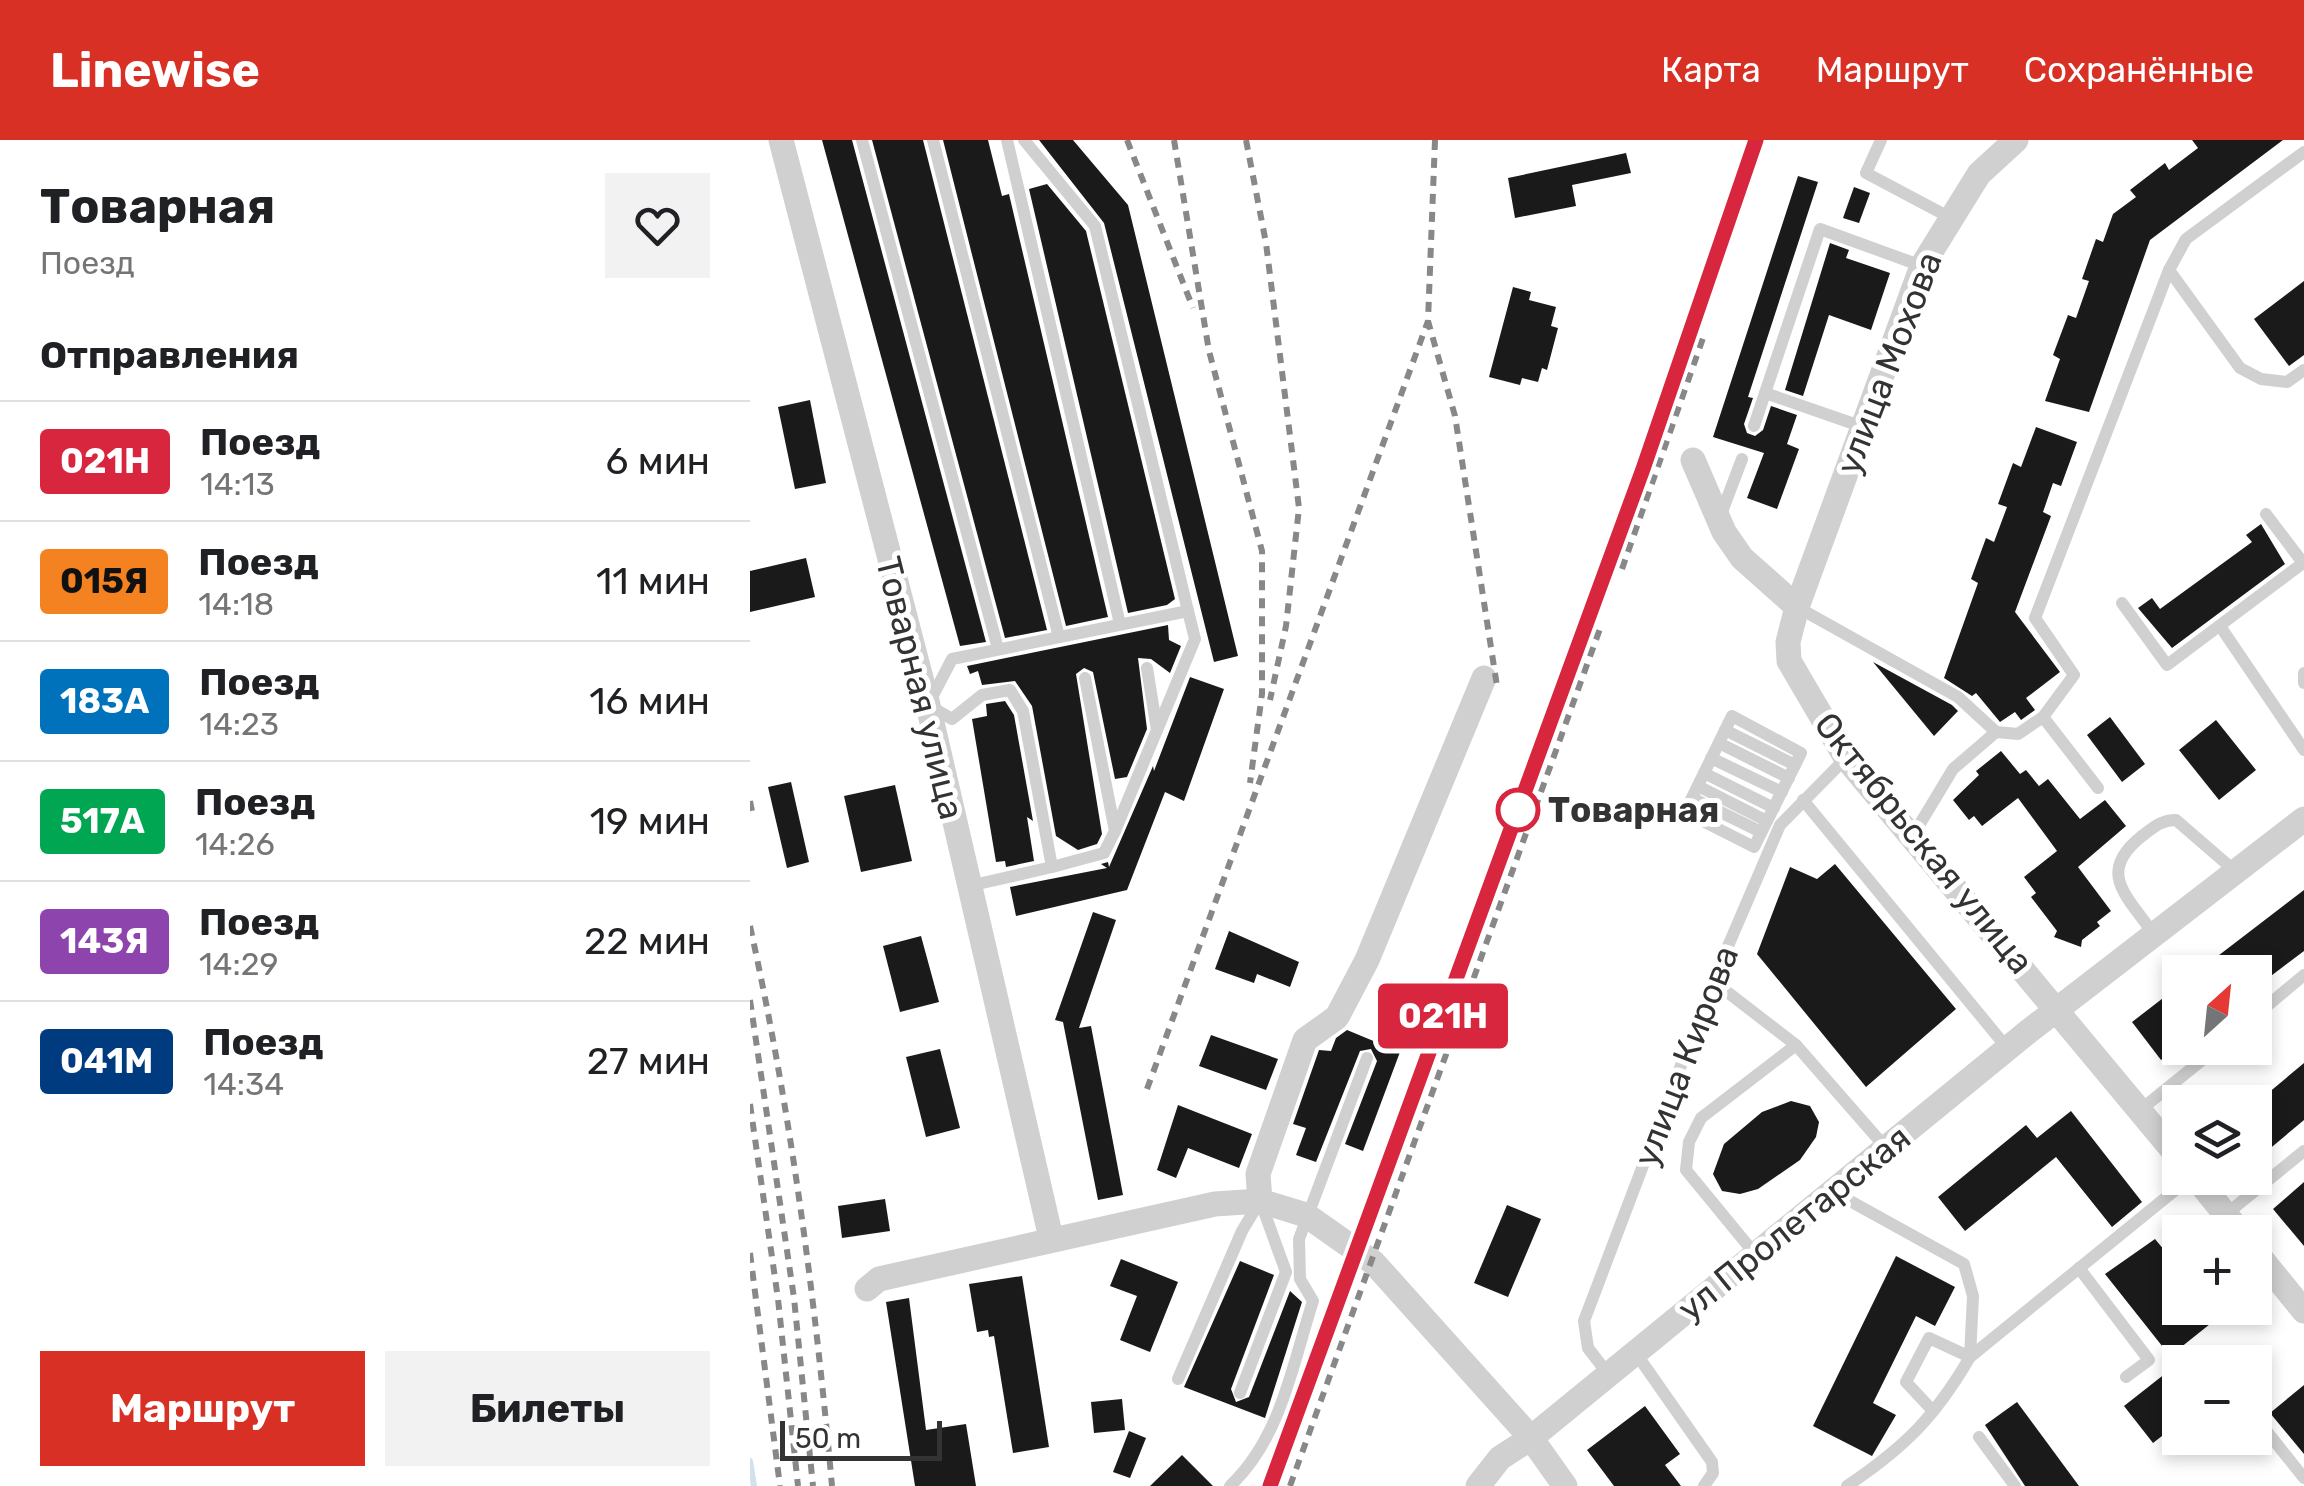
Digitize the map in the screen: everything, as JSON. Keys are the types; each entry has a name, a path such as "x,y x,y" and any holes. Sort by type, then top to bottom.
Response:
{"street":[{"name":"Товарная улица","path":"781,140 928,705 1051,1238"},
{"name":"улица Мохова","path":"1797,607 1922,266 1979,174 2016,140"},
{"path":"1693,460 1719,520 1742,558 1797,607"},
{"name":"Октябрьская улица","path":"1797,607 1788,642 1789,660 1846,758 2162,1137"},
{"path":"1260,1201 1258,1174 1305,1040 1337,1017 1367,960 1484,678"},
{"name":"ул Пролетарская","path":"1478,1486 1500,1458 1531,1438 2008,1049 2235,871 2302,824"},
{"path":"2208,1195 2225,1215"},
{"path":"867,1290 880,1278 1051,1238 1215,1204 1260,1201 1306,1216 1374,1264 1531,1438 1566,1486"},
{"path":"2272,1272 2304,1311"}],"lane":[{"path":"862,140 998,649"},
{"path":"933,140 1059,636"},
{"path":"1007,140 1120,624"},
{"path":"967,886 1104,853 1195,638 1095,226 1024,140"},
{"path":"1881,140 1866,173 1949,217"},
{"path":"1797,607 1958,697 1996,732 2018,734 2043,717 2074,675 2034,618 2169,270 2186,239 2302,159"},
{"path":"1754,426 1820,229 1922,266"},
{"path":"2169,270 2240,368 2262,379 2287,382 2304,370"},
{"path":"1765,393 1863,428"},
{"path":"1719,520 1742,459"},
{"path":"2122,603 2168,664 2303,563 2266,514"},
{"path":"1052,866 1023,711 1010,690 982,695 952,719 928,705 952,658 1188,611"},
{"path":"2220,626 2304,750"},
{"path":"1146,668 1158,732"},
{"path":"2304,673 2304,683"},
{"path":"1085,678 1115,831"},
{"path":"1732,716 1801,753 1754,847 1685,812 1722,736 1732,716"},
{"path":"2043,717 2098,788"},
{"path":"1912,837 1953,770 1996,732"},
{"path":"1722,736 1788,779 1806,796 2008,1049"},
{"path":"1711,758 1788,779"},
{"name":"улица Кирова","path":"1608,1374 1588,1348 1584,1321 1770,821 1806,796 1846,758"},
{"path":"1698,786 1770,821"},
{"path":"2154,935 2119,884 2116,870 2121,853 2163,820 2176,820 2235,871"},
{"path":"2272,1002 2304,976"},
{"path":"1713,981 1796,1045 1886,1148"},
{"path":"1755,1254 1686,1170 1689,1142 1702,1118 1796,1045"},
{"path":"1230,1486 1254,1463 1269,1440 1314,1301 1300,1279 1299,1239 1367,1058"},
{"path":"2140,1111 2195,1065"},
{"path":"2242,1215 2304,1151"},
{"path":"1832,1191 1964,1264 1972,1296 1970,1357"},
{"path":"1847,1486 1900,1450 1970,1357 2171,1195"},
{"path":"1178,1378 1242,1231 1260,1201"},
{"path":"1240,1393 1286,1272 1260,1201"},
{"path":"2079,1268 2148,1360 2126,1377"},
{"path":"1933,1411 1906,1382 1929,1338 1970,1357"},
{"path":"1634,1352 1712,1462 1713,1473 1704,1486"},
{"path":"1979,1436 2015,1486"},
{"path":"2272,1438 2304,1478"}],"building":[{"path":"822,140 852,140 986,642 960,646"},
{"path":"872,140 923,140 1047,630 1005,638"},
{"path":"943,140 988,140 1002,196 1009,194 1108,617 1066,626"},
{"path":"1039,140 1073,140 1128,205 1238,656 1214,662 1104,223"},
{"path":"2192,140 2283,140 2150,240 2089,412 2045,401 2060,359 2053,355 2068,315 2076,318 2089,281 2082,279 2096,239 2103,242 2113,214 2136,197 2130,190 2165,163 2169,170 2198,148"},
{"path":"1626,153 1631,173 1572,185 1576,206 1515,218 1508,178"},
{"path":"1798,176 1818,182 1748,397 1753,398 1744,424 1747,433 1755,436 1763,430 1771,406 1797,415 1787,444 1799,449 1777,509 1747,498 1764,453 1713,437"},
{"path":"1047,184 1086,231 1175,599 1167,605 1128,613 1029,189"},
{"path":"1854,187 1870,193 1859,223 1843,218"},
{"path":"1830,243 1849,250 1846,258 1890,273 1871,330 1829,315 1803,396 1785,390"},
{"path":"2304,281 2304,355 2289,366 2254,319"},
{"path":"1513,287 1531,292 1529,300 1556,307 1551,326 1558,328 1547,370 1542,368 1538,382 1522,378 1520,385 1489,377"},
{"path":"810,400 826,483 795,489 778,407"},
{"path":"2036,427 2077,442 2061,486 2053,483 2043,512 2051,516 2015,612 2060,672 2026,698 2035,710 2021,720 2015,712 2000,722 1976,693 1972,696 1944,678 1978,583 1971,579 1986,538 1994,542 2007,507 1998,504 2013,463 2021,467"},
{"path":"2261,524 2285,564 2172,648 2138,608 2152,598 2160,609 2252,542 2246,535"},
{"path":"806,558 815,597 750,612 750,571"},
{"path":"1168,625 1169,640 1181,646 1170,673 1151,659 1138,658 1147,729 1127,777 1115,779 1093,672 1084,668 1076,674 1102,834 1097,844 1078,850 1056,836 1032,706 1015,681 982,685 978,671 970,674 967,666"},
{"path":"1873,662 1952,705 1958,711 1934,736"},
{"path":"1190,677 1224,689 1184,801 1165,792 1127,890 1016,916 1010,887 1107,868 1101,864 1108,862 1109,867 1153,766 1154,771"},
{"path":"1005,701 1014,715 1033,821 1027,817 1034,861 1006,867 1005,861 996,862 972,719 987,716 986,704"},
{"path":"2110,717 2145,764 2122,782 2087,735"},
{"path":"2216,720 2256,770 2219,800 2179,750"},
{"path":"2001,751 2020,774 2026,770 2039,786 2048,779 2080,819 2105,800 2126,826 2078,867 2111,911 2082,940 2081,947 2054,937 2057,931 2031,897 2036,893 2024,877 2057,851 2018,798 1982,826 1974,816 1969,820 1953,800 1979,775 1976,771"},
{"path":"791,782 809,862 787,868 768,787"},
{"path":"895,785 912,861 861,872 844,796"},
{"path":"1835,864 1956,1009 1866,1087 1757,954 1790,867 1817,879"},
{"path":"2304,890 2304,951 2272,975 2272,955 2219,955"},
{"path":"1093,912 1116,920 1079,1028 1091,1026 1123,1195 1098,1200 1063,1022 1055,1020"},
{"path":"1229,931 1299,962 1290,987 1257,974 1254,983 1215,969"},
{"path":"921,936 939,1002 900,1012 883,946"},
{"path":"2162,999 2162,1059 2161,1060 2132,1022"},
{"path":"1347,1030 1400,1052 1363,1151 1345,1144 1377,1061 1371,1049 1360,1051 1316,1162 1296,1155 1306,1128 1293,1124 1319,1050 1331,1051 1336,1038"},
{"path":"1211,1035 1278,1059 1266,1090 1199,1066"},
{"path":"940,1049 960,1128 926,1137 906,1057"},
{"path":"2304,1063 2304,1120 2272,1147 2272,1090"},
{"path":"1791,1101 1810,1106 1819,1122 1816,1137 1800,1160 1758,1189 1740,1194 1722,1191 1713,1174 1724,1144 1762,1112"},
{"path":"1178,1105 1252,1134 1239,1168 1188,1148 1176,1178 1157,1170"},
{"path":"2071,1111 2142,1202 2112,1227 2056,1157 1965,1231 1938,1197 2026,1125 2037,1138"},
{"path":"2304,1182 2304,1246 2273,1209"},
{"path":"885,1199 890,1231 842,1238 838,1206"},
{"path":"1507,1205 1541,1219 1508,1297 1474,1283"},
{"path":"2155,1239 2162,1247 2162,1325 2209,1325 2184,1345 2162,1346 2105,1274"},
{"path":"1896,1256 1955,1287 1935,1326 1916,1316 1873,1403 1896,1415 1872,1456 1813,1426"},
{"path":"1121,1259 1178,1282 1150,1352 1120,1340 1137,1296 1110,1286"},
{"path":"1240,1261 1274,1275 1231,1389 1236,1402 1249,1397 1290,1291 1302,1302 1265,1418 1184,1387"},
{"path":"1022,1276 1049,1447 1013,1453 994,1336 989,1337 988,1330 977,1332 969,1284"},
{"path":"909,1298 926,1430 966,1424 976,1486 915,1486 886,1302"},
{"path":"2162,1376 2162,1436 2153,1443 2124,1406"},
{"path":"2304,1385 2304,1454 2272,1415"},
{"path":"1122,1399 1125,1430 1094,1433 1091,1402"},
{"path":"2017,1402 2079,1486 2025,1486 1985,1425"},
{"path":"1645,1406 1680,1454 1665,1465 1681,1486 1614,1486 1587,1450"},
{"path":"1129,1431 1146,1438 1130,1478 1113,1472"},
{"path":"1182,1455 1213,1486 1150,1486"}],"waterway":[{"path":"750,1461 754,1486"}],"railway":[{"path":"1127,140 1193,308"},
{"path":"1174,140 1209,351 1262,551 1262,694 1250,783"},
{"path":"1246,140 1266,243 1299,508 1286,626 1270,700"},
{"path":"1435,140 1428,321 1455,416 1497,686"},
{"path":"1270,1486 1656,432 1756,140"},
{"path":"1147,1089 1428,321"},
{"path":"1622,569 1703,338"},
{"path":"1290,1486 1601,626"},
{"path":"750,801 752,811"},
{"path":"750,926 778,1065 800,1205 832,1486"},
{"path":"750,1000 794,1298 813,1486"},
{"path":"750,1104 778,1299 798,1486"},
{"path":"750,1253 780,1486"}],"train":[{"name":"021Н","path":"1270,1486 1643,469 1756,140"}],"place":[{"name":"Товарная","path":"1518,810"}]}
